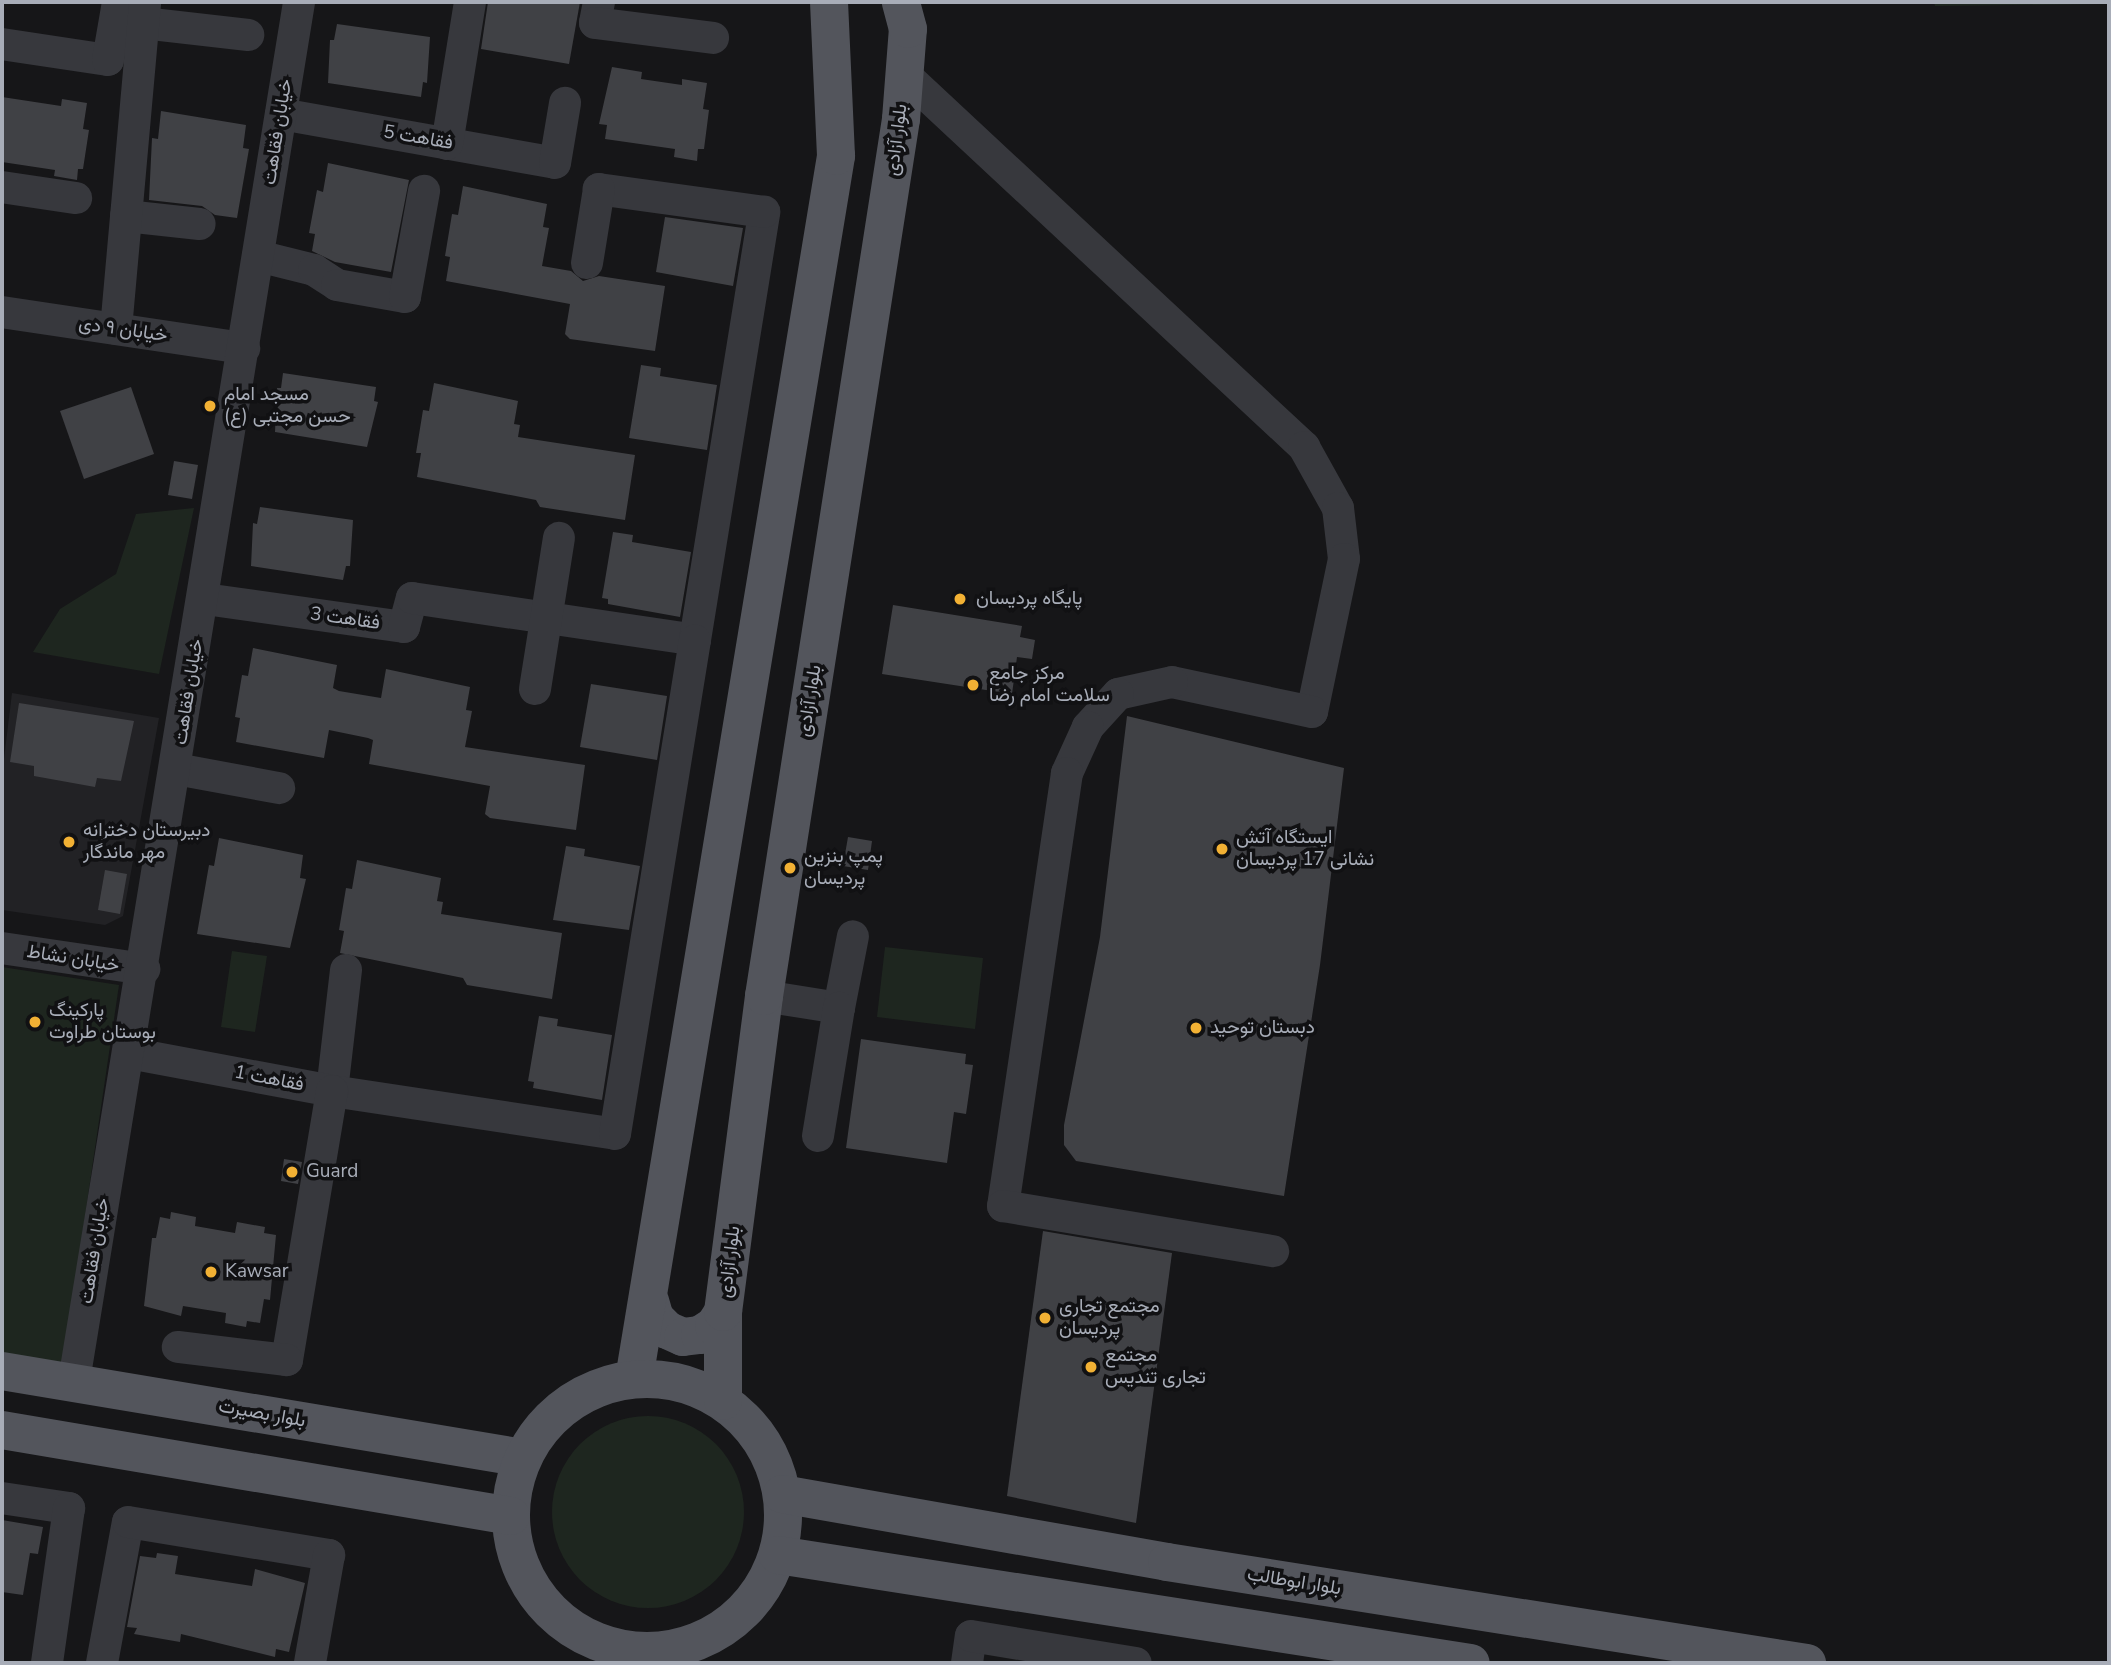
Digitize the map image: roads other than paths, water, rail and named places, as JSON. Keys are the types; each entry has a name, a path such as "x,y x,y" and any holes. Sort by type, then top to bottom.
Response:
{"main road":[{"path":"634,1379 650,1301 836,156 829,2"},
{"name":"بلوار آزادی","path":"723,1401 723,1312 764,996 885,233 905,75 908,29 901,2"},
{"path":"650,1301 655,1318 667,1331 683,1337 707,1331 723,1312"},
{"name":"بلوار بصیرت","path":"2,1371 523,1458"},
{"path":"634,1379 681,1383 723,1401 751,1427 772,1459 782,1494 778,1555 760,1592 732,1622 695,1642 655,1651 612,1655 552,1611 530,1584 516,1551 511,1516 523,1458 541,1428 568,1404 599,1387 634,1379"},
{"path":"62,1440 74,1381"},
{"path":"2,1430 511,1516"},
{"name":"بلوار ابوطالب","path":"782,1494 1167,1562 1807,1663"},
{"path":"778,1555 1471,1663"}],"street":[{"path":"2,44 108,60 118,2"},
{"name":"خیابان فقاهت","path":"74,1381 205,599 299,2"},
{"path":"447,144 470,2"},
{"path":"599,2 595,23 713,38"},
{"path":"117,329 144,13 248,35"},
{"path":"905,75 1304,447 1338,508 1344,559 1312,712 1172,682 1118,694 1088,727 1067,773 1003,1206 1273,1251"},
{"name":"فقاهت 5","path":"281,114 555,163 565,103"},
{"path":"2,187 76,198"},
{"path":"346,970 332,1091 615,1134 764,212 600,189 587,263"},
{"path":"258,256 314,270 337,285 405,297 424,191"},
{"path":"126,216 200,224"},
{"name":"خیابان ۹ دی","path":"2,312 244,348"},
{"path":"535,689 559,538"},
{"name":"فقاهت 3","path":"205,599 404,627 412,598 546,620"},
{"path":"546,620 695,640"},
{"path":"176,769 279,788"},
{"path":"818,1136 853,936"},
{"name":"خیابان نشاط","path":"2,948 144,969"},
{"path":"764,996 839,1008"},
{"name":"فقاهت 1","path":"129,1053 332,1091 286,1360 178,1347"},
{"path":"2,1498 69,1508 47,1663"},
{"path":"102,1663 128,1522 330,1555 310,1663"},
{"path":"967,1663 971,1636 1136,1663"}],"place":[{"name":"مسجد امام حسن مجتبی (ع)","path":"210,406"},
{"name":"پایگاه پردیسان","path":"960,599"},
{"name":"مرکز جامع سلامت امام رضا","path":"973,685"},
{"name":"دبیرستان دخترانه مهر ماندگار","path":"69,842"},
{"name":"ایستگاه آتش نشانی 17 پردیسان","path":"1222,849"},
{"name":"پمپ بنزین پردیسان","path":"790,868"},
{"name":"پارکینگ بوستان طراوت","path":"35,1022"},
{"name":"دبستان توحید","path":"1196,1028"},
{"name":"Guard","path":"292,1172"},
{"name":"Kawsar","path":"211,1272"},
{"name":"مجتمع تجاری پردیسان","path":"1045,1318"},
{"name":"مجتمع تجاری تندیس","path":"1091,1367"}]}
